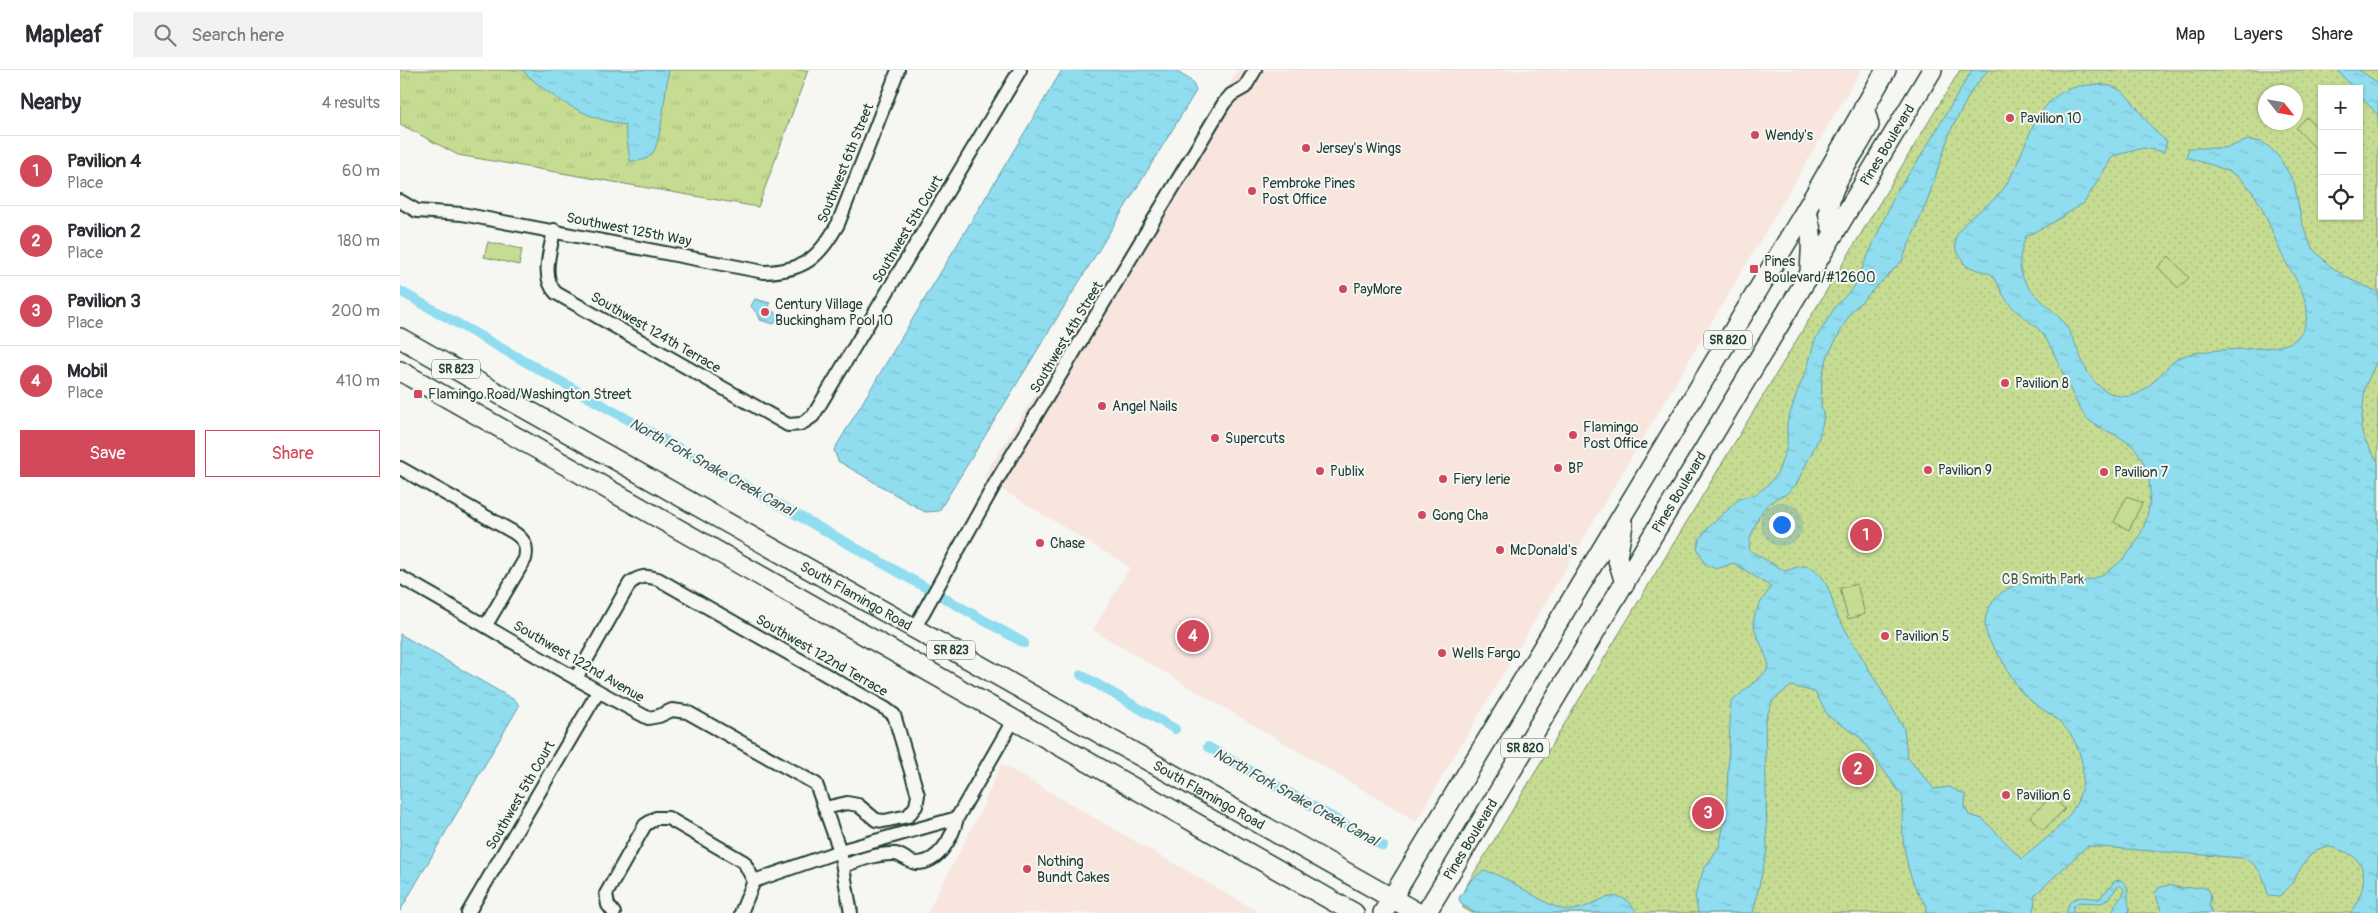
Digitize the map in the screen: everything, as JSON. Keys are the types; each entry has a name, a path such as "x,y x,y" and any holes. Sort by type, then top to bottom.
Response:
{"highway":[{"name":"SR 820","path":"1387,905 1625,514 1806,210 1886,70"},
{"name":"Pines Boulevard","path":"1426,913 1932,70"},
{"path":"1835,232 1830,225 1829,201 1840,176 1869,125 1864,107"},
{"path":"1806,210 1811,222 1812,238 1809,276"},
{"name":"South Flamingo Road","path":"400,338 1170,774 1387,905"},
{"name":"South Flamingo Road","path":"400,371 1354,913"},
{"path":"1625,514 1617,557 1625,583"},
{"path":"1014,719 1024,713 1039,714 1134,768 1170,774"},
{"name":"SR 823","path":"1387,905 1418,913"}],"street":[{"name":"Southwest 6th Street","path":"810,262 825,247 838,224 898,70"},
{"name":"Southwest 5th Court","path":"801,424 813,416 1020,70"},
{"name":"Southwest 4th Street","path":"914,629 997,480 1224,103 1231,95 1245,87 1255,70"},
{"name":"Southwest 125th Way","path":"400,201 417,211 462,214 554,230 764,272 784,272 810,262"},
{"name":"Southwest 124th Terrace","path":"554,230 547,276 549,285 556,293 788,425 801,424"},
{"path":"400,468 520,537 527,550 525,559 486,625"},
{"name":"Southwest 122nd Avenue","path":"400,576 486,625 537,658 648,718 659,716 672,710 687,712 816,784 840,851 851,913"},
{"name":"Southwest 122nd Terrace","path":"576,678 630,583 639,576 649,576 658,579 894,715 918,795 916,806 908,816 884,821 876,820 858,805 847,803 825,808"},
{"name":"Southwest 5th Court","path":"468,913 598,692"},
{"path":"843,866 887,854 898,854 908,861 925,862 934,857 954,833 957,818 1014,719"},
{"path":"611,909 606,894 645,825 656,818 668,818 744,862 754,881"},
{"path":"741,913 754,881 840,851 957,818"}],"shaded area":[{"path":"1238,70 1861,70 1416,821 1093,630 1130,567 983,478"},
{"path":"1001,764 1260,913 927,913 979,815"}],"green space":[{"path":"400,70 808,70 758,207 458,155 400,124"},
{"name":"CB Smith Park","path":"1960,70 2378,70 2378,913 1472,913 1463,908 1464,890"},
{"path":"2307,117 2318,129 2317,150 2298,130 2303,130 2303,121"},
{"path":"488,242 522,249 519,265 484,257"},
{"path":"2169,256 2189,278 2178,288 2158,267"},
{"path":"2127,496 2142,503 2129,530 2114,522"},
{"path":"1857,584 1865,614 1848,619 1840,588"},
{"path":"2052,796 2065,809 2043,830 2030,817"}],"water":[{"path":"522,70 669,70 661,127 652,154 639,161 630,161 625,125 582,112 557,98"},
{"path":"1062,70 1174,70 1192,81 1196,91 939,511 925,512 838,461 834,450"},
{"path":"1972,70 1988,70 1972,90 1950,132 1927,202 1902,261 1851,312 1828,355 1822,376 1821,407 1824,417 1819,438 1796,485 1785,495 1778,497 1765,507 1759,516 1750,539 1749,550 1785,571 1801,566 1816,570 1826,583 1836,614 1904,728 1907,757 1934,789 1949,787 1966,795 1965,807 1969,815 1983,819 2022,859 2055,831 2072,811 2082,788 2082,764 2075,742 2068,731 2060,722 2025,696 2014,682 1986,633 1985,620 1987,613 1996,598 2007,589 2018,584 2029,582 2065,583 2089,580 2106,572 2121,561 2134,546 2143,529 2148,511 2150,492 2147,474 2135,448 2120,437 2087,419 2042,333 2012,307 1991,274 1966,266 1956,250 1955,240 1959,231 1971,217 1994,199 2006,185 2035,123 2044,108 2055,97 2070,89 2092,85 2111,86 2124,93 2153,128 2167,141 2164,152 2144,148 2113,156 2084,203 2052,223 2026,236 2020,262 2021,274 2025,282 2063,322 2083,364 2096,383 2104,390 2116,395 2127,396 2136,394 2144,390 2173,362 2181,357 2209,351 2275,347 2287,344 2296,339 2306,323 2307,313 2304,297 2281,253 2265,214 2249,187 2230,172 2186,157 2189,148 2226,148 2248,140 2262,142 2279,157 2294,182 2302,223 2312,248 2330,266 2347,278 2378,292 2378,358 2365,387 2361,428 2364,439 2378,462 2378,913 2351,913 2362,889 2363,873 2361,865 2348,853 2334,848 2326,847 2311,854 2291,884 2279,896 2268,895 2261,873 2254,865 2243,858 2087,846 2035,895 2034,913 1926,913 1927,906 1913,882 1905,854 1902,824 1903,797 1860,737 1828,716 1815,692 1791,686 1773,700 1765,721 1767,851 1753,913 1698,913 1695,895 1704,869 1719,847 1726,814 1731,702 1766,672 1769,665 1756,633 1754,619 1756,611 1771,587 1734,563 1716,569 1705,564 1697,548 1700,538 1739,499 1756,494 1769,484 1778,472 1787,446 1787,423 1807,369 1815,340 1835,307 1854,287 1896,192 1918,161"},
{"path":"2337,70 2359,70 2378,83 2378,115 2363,99 2363,85 2350,85"},
{"name":"Century Village Buckingham Pool 10","path":"755,299 770,303 769,308 779,316 774,324 760,320 751,306"},
{"path":"400,634 516,701 519,706 400,911"},
{"path":"1483,871 1502,877 1546,902 1566,910 1586,907 1612,897 1621,897 1629,902 1637,913 1475,913 1461,904 1459,898 1472,879"},
{"path":"2120,880 2128,889 2130,908 2128,913 2113,913 2115,904 2124,894 2124,889 2119,885 2108,899 2101,903 2079,902 2073,907 2073,913 2067,913 2070,902 2074,899 2083,897 2099,899 2115,881"},
{"path":"2169,885 2180,888 2203,887 2209,890 2211,898 2209,905 2212,913 2162,913 2155,893 2160,887"}],"waterway":[{"name":"North Fork Snake Creek Canal","path":"400,291 1024,643"},
{"name":"North Fork Snake Creek Canal","path":"1081,675 1175,729"},
{"name":"North Fork Snake Creek Canal","path":"1208,747 1383,846"}],"place":[{"name":"Pavilion 10","path":"2010,118"},
{"name":"Wendy's","path":"1755,135"},
{"name":"Jersey's Wings","path":"1306,148"},
{"name":"Pembroke Pines Post Office","path":"1252,191"},
{"name":"Pines Boulevard/#12600","path":"1754,269"},
{"name":"PayMore","path":"1343,289"},
{"name":"Century Village Buckingham Pool 10","path":"765,312"},
{"name":"Pavilion 8","path":"2005,383"},
{"name":"Flamingo Road/Washington Street","path":"418,394"},
{"name":"Angel Nails","path":"1102,406"},
{"name":"Flamingo Post Office","path":"1573,435"},
{"name":"Supercuts","path":"1215,438"},
{"name":"BP","path":"1558,468"},
{"name":"Pavilion 9","path":"1928,470"},
{"name":"Publix","path":"1320,471"},
{"name":"Pavilion 7","path":"2104,472"},
{"name":"Fiery Ierie","path":"1443,479"},
{"name":"Gong Cha","path":"1422,515"},
{"name":"Pavilion 4","path":"1866,535"},
{"name":"Chase","path":"1040,543"},
{"name":"McDonald's","path":"1500,550"},
{"name":"Mobil","path":"1193,636"},
{"name":"Pavilion 5","path":"1885,636"},
{"name":"Wells Fargo","path":"1442,653"},
{"name":"Pavilion 2","path":"1858,769"},
{"name":"Pavilion 6","path":"2006,795"},
{"name":"Pavilion 3","path":"1708,813"},
{"name":"Nothing Bundt Cakes","path":"1027,869"}]}
